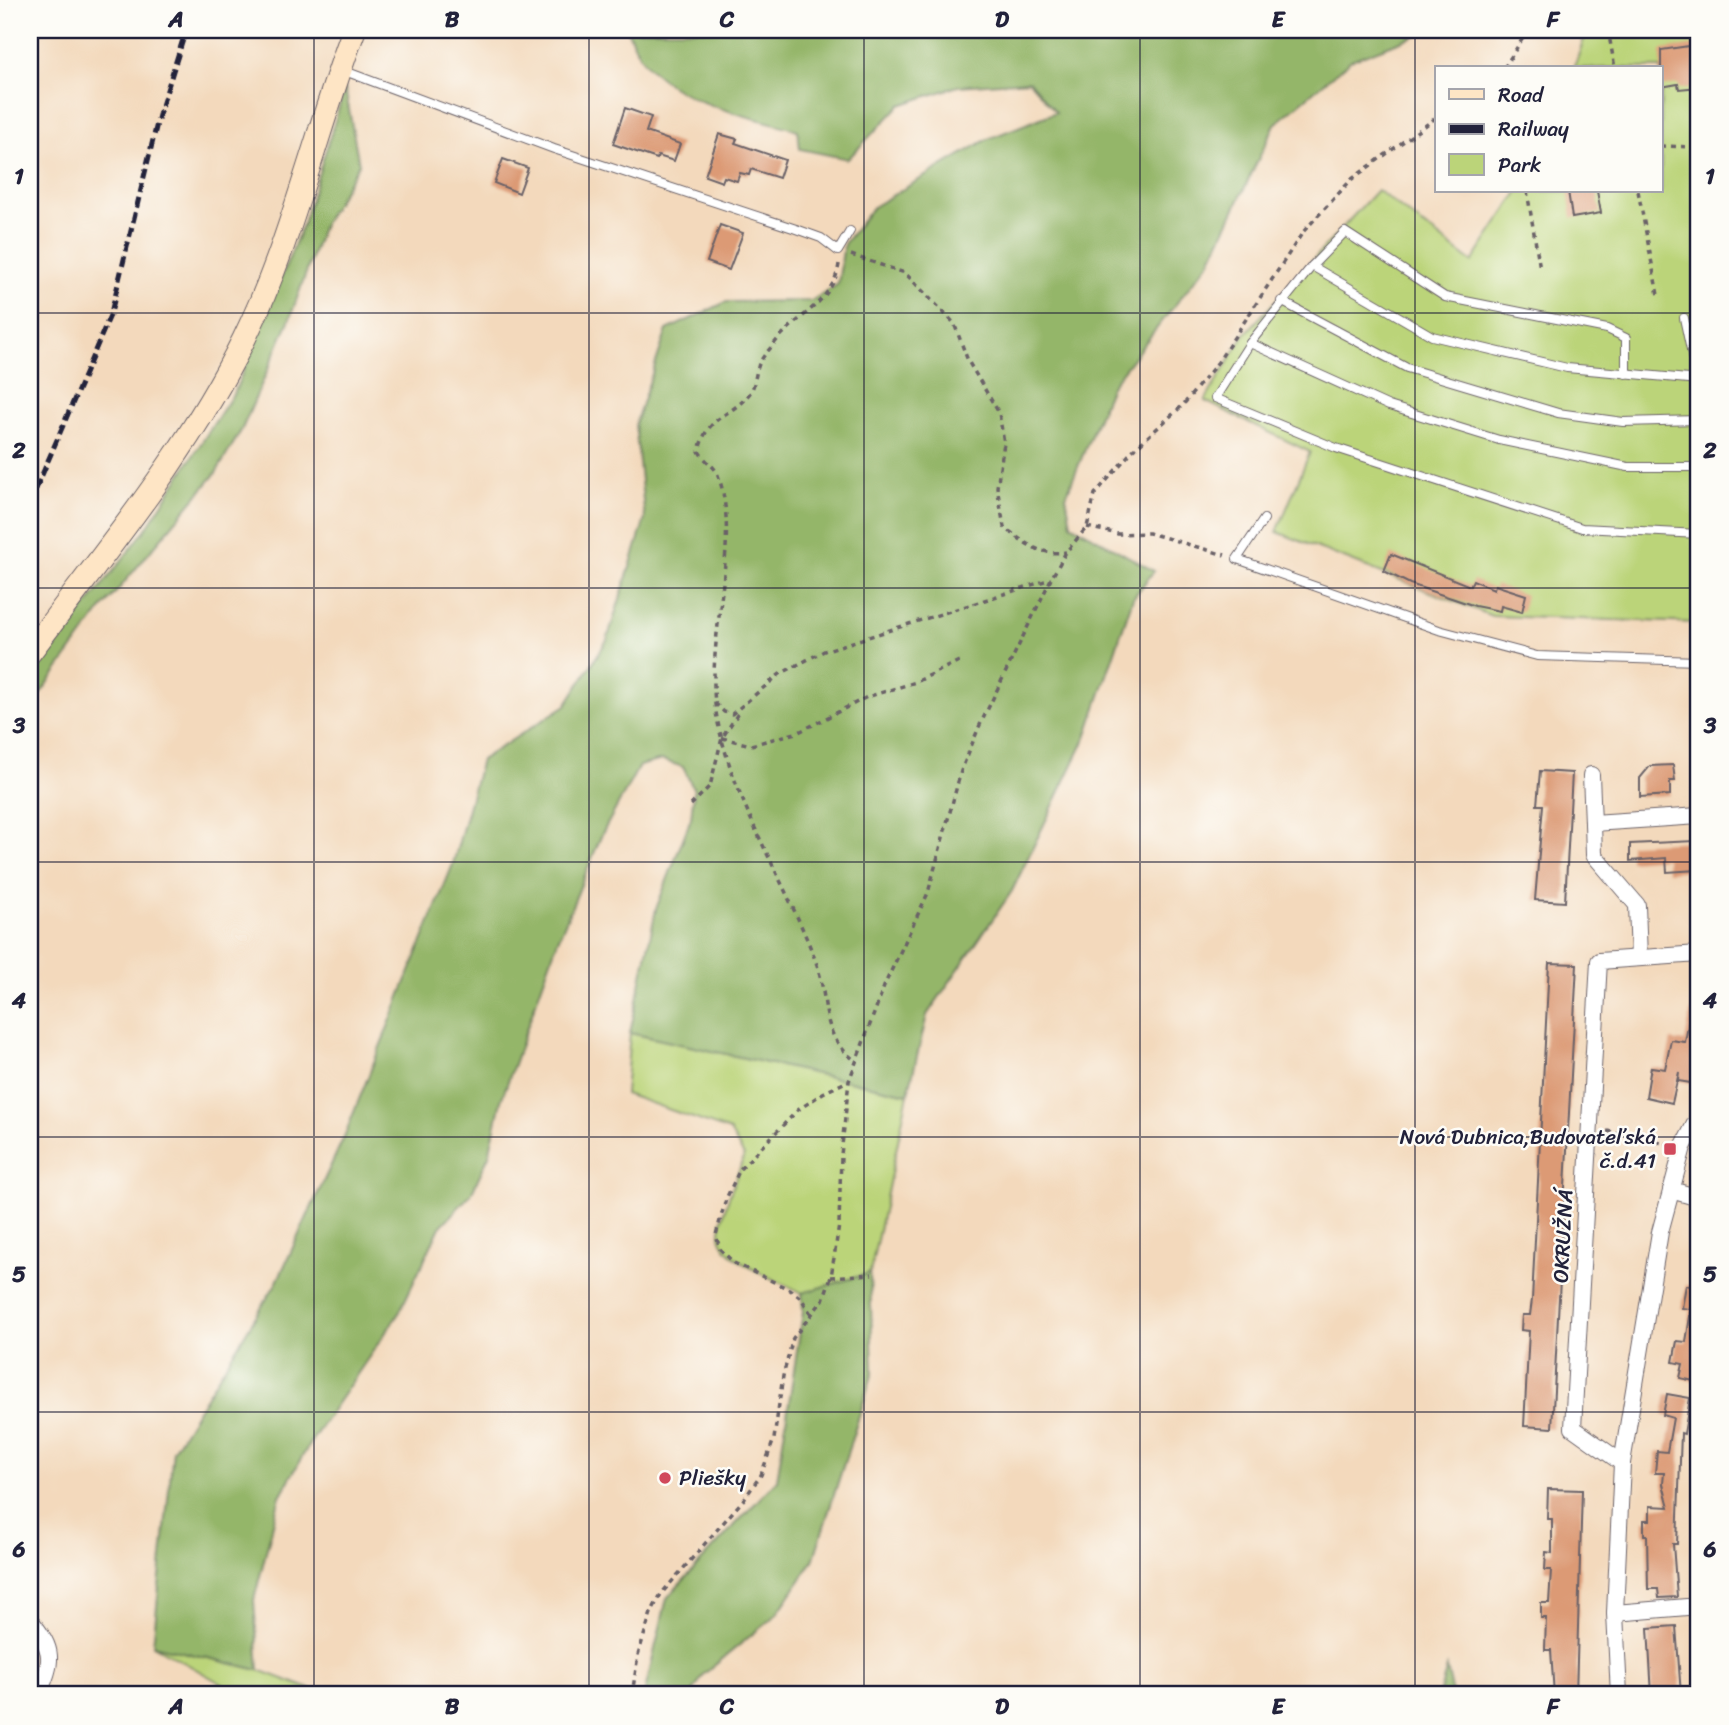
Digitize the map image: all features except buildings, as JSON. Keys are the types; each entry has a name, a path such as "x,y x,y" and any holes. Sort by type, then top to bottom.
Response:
{"main road":[{"path":"30,652 139,509 207,409 245,336 275,263 354,30"}],"street":[{"path":"1591,775 1594,855 1637,905 1639,958"},
{"path":"1593,823 1699,816"},
{"name":"OKRUŽNÁ","path":"1622,1462 1573,1427 1599,961 1699,954"},
{"path":"1619,1695 1615,1613 1622,1462 1660,1232 1683,1147 1699,1116"},
{"path":"1671,1190 1699,1198"},
{"path":"1615,1613 1699,1606"},
{"path":"30,1620 43,1637 51,1657 38,1695"}],"lane":[{"path":"339,69 554,149 821,238 838,251 850,231"},
{"path":"1626,374 1626,338 1607,329 1445,297 1345,232 1281,301 1215,398 1336,449 1582,528 1699,534"},
{"path":"1312,265 1432,337 1567,368 1699,383 1684,318"},
{"path":"1281,301 1407,368 1510,400 1558,413 1623,422 1699,420"},
{"path":"1250,343 1389,406 1499,440 1628,467 1699,467"},
{"path":"1264,519 1237,559 1322,586 1439,630 1537,656 1699,661"}],"path":[{"path":"1505,66 1528,30"},
{"path":"1608,30 1615,66"},
{"path":"632,1695 638,1655 651,1613 662,1594 744,1499 761,1475 774,1439 783,1376 793,1338 823,1300 831,1277 839,1225 841,1155 849,1081 884,984 928,893 965,760 1051,579 1066,552 1087,527 1095,494 1132,451 1183,405 1218,362 1303,232 1352,179 1435,118"},
{"path":"1662,146 1699,147"},
{"path":"1527,192 1540,269"},
{"path":"1638,192 1658,295"},
{"path":"856,1061 839,1049 832,1034 816,963 768,851 740,799 722,738 713,675 725,517 718,475 699,451 703,432 750,392 758,365 774,343 793,322 827,295 837,274 838,251 905,273 954,323 968,361 999,413 1004,443 997,487 1004,527 1032,549 1050,554 1066,552"},
{"path":"1087,527 1118,534 1150,533 1237,559"},
{"path":"691,805 710,786 722,738 740,711 780,674 824,650 1051,579"},
{"path":"722,738 751,745 799,732 867,696 916,682 961,660"},
{"path":"715,703 724,712 740,711"},
{"path":"811,1314 801,1298 789,1289 752,1273 720,1249 716,1235 726,1199 740,1170 798,1110 823,1093 849,1081"},
{"path":"1590,1128 1683,1147"},
{"path":"831,1277 872,1274"}],"green space":[{"path":"627,30 1430,30 1351,60 1275,124 1210,261 1111,386 1066,496 1071,524 1154,571 1133,598 1086,737 1012,891 927,1015 908,1094 630,1033 656,909 691,818 694,790 683,767 662,760 639,766 602,834 558,940 501,1101 489,1155 471,1194 440,1227 399,1313 310,1443 280,1496 254,1600 259,1670 153,1645 173,1450 277,1282 344,1137 453,864 481,760 566,705 607,640 645,519 635,424 667,330 726,302 811,301 838,284 844,244 873,207 988,139 1056,112 1029,81 958,86 900,105 848,159 800,149 798,130 714,106 674,87 657,75 642,59"},
{"path":"1587,30 1699,30 1699,623 1492,616 1277,532 1310,452 1205,401 1244,335 1377,190 1472,262 1518,192 1662,192 1662,66 1575,66"},
{"path":"345,88 359,164 323,225 289,321 242,429 216,473 101,610 30,708 30,679 145,530 235,391 303,224"},
{"path":"630,1033 908,1094 870,1273 802,1293 754,1270 731,1254 723,1245 720,1227 744,1156 730,1131 625,1094"},
{"path":"870,1273 873,1372 813,1561 777,1614 704,1674 691,1695 644,1695 667,1598 777,1480 803,1312 802,1293"},
{"path":"153,1645 259,1670 321,1693 337,1695 242,1695"},
{"path":"1447,1668 1453,1695 1439,1695"}],"railway":[{"path":"30,503 111,313 159,115 186,30"}],"place":[{"name":"Nová Dubnica,Budovateľská č.d.41","path":"1670,1149"},
{"name":"Pliešky","path":"665,1478"}]}
